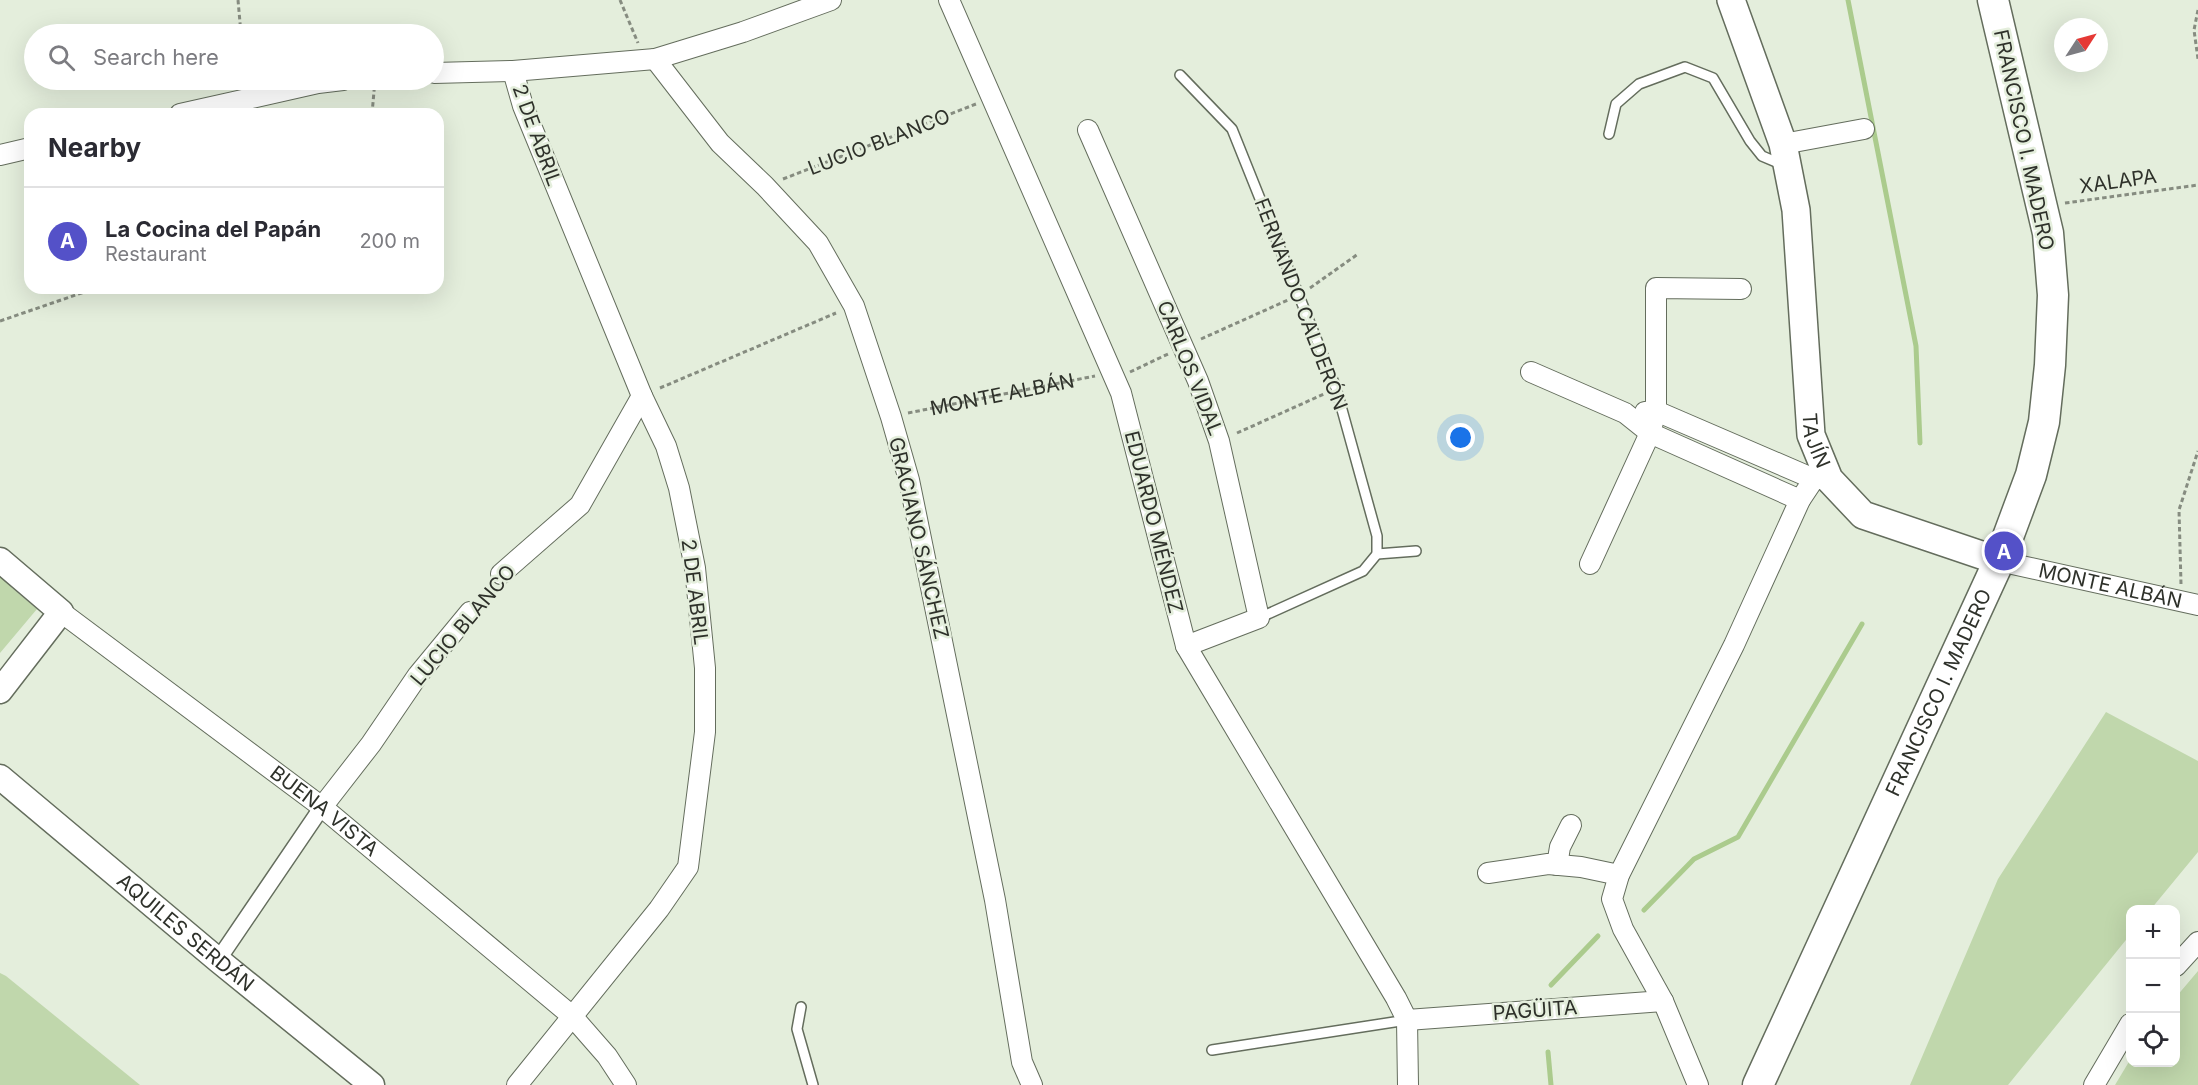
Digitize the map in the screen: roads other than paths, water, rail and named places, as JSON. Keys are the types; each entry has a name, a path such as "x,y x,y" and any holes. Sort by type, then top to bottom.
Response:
{"main road":[{"name":"TAJÍN","path":"1731,0 1785,156 1796,210 1811,435 1822,479"},
{"name":"FRANCISCO I. MADERO","path":"1758,1085 1999,561 2031,475 2044,422 2050,365 2053,294 2048,233 1993,0"},
{"name":"MONTE ALBÁN","path":"1822,479 1863,515 1999,561"}],"street":[{"path":"444,73 513,71 650,60 743,32 831,0"},
{"name":"EDUARDO MÉNDEZ","path":"949,0 1121,393 1186,646 1396,998 1407,1020 1408,1085"},
{"name":"GRACIANO SÁNCHEZ","path":"650,60 720,142 818,243 854,306 891,417 909,480 995,900 1022,1062 1032,1085"},
{"name":"2 DE ABRIL","path":"513,71 523,106 642,396 666,446 679,488 695,568 705,668 705,732 688,867 659,909 517,1085"},
{"path":"207,108 287,90"},
{"path":"1785,156 1864,129"},
{"name":"CARLOS VIDAL","path":"1088,130 1198,381 1220,441 1259,618"},
{"path":"0,155 24,149"},
{"path":"1590,564 1650,433 1656,411 1656,288 1741,289"},
{"name":"MONTE ALBÁN","path":"1531,372 1625,413 1650,433 1800,501"},
{"name":"LUCIO BLANCO","path":"501,574 580,505 642,396"},
{"name":"MONTE ALBÁN","path":"1625,413 1656,411 1822,479"},
{"path":"1721,465 1733,444"},
{"name":"TAJÍN","path":"1662,1001 1623,929 1612,899 1618,875 1734,645 1800,501 1822,479"},
{"name":"BUENA VISTA","path":"0,560 61,612 322,807 572,1016 607,1056 626,1085"},
{"name":"MONTE ALBÁN","path":"1999,561 2190,604"},
{"path":"0,691 61,612"},
{"name":"LUCIO BLANCO","path":"218,960 322,807 371,744 418,675 470,612"},
{"path":"1186,646 1259,618"},
{"name":"AQUILES SERDÁN","path":"0,777 218,960 372,1085"},
{"path":"1557,865 1560,847 1572,825"},
{"path":"1488,873 1548,864 1581,867 1618,875"},
{"path":"2180,961 2198,942"},
{"path":"1662,1001 1698,1085"},
{"name":"PAGÜITA","path":"1407,1020 1662,1001"},
{"path":"2094,1085 2126,1031"}],"lane":[{"path":"1609,134 1616,104 1639,84 1685,67 1713,78 1750,141 1762,156 1785,156"},
{"name":"FERNANDO CALDERÓN","path":"1180,75 1232,129 1336,388 1377,536 1377,554"},
{"path":"1259,618 1363,571 1377,554 1416,551"},
{"path":"801,1007 797,1029 813,1085"},
{"path":"1212,1050 1407,1020"}],"waterway":[{"path":"1848,0 1916,346 1920,443"},
{"path":"1644,910 1694,859 1738,837 1862,624"},
{"path":"1551,985 1598,936"},
{"path":"1548,1052 1551,1085"}],"place":[{"name":"La Cocina del Papán","path":"2004,551"}]}
